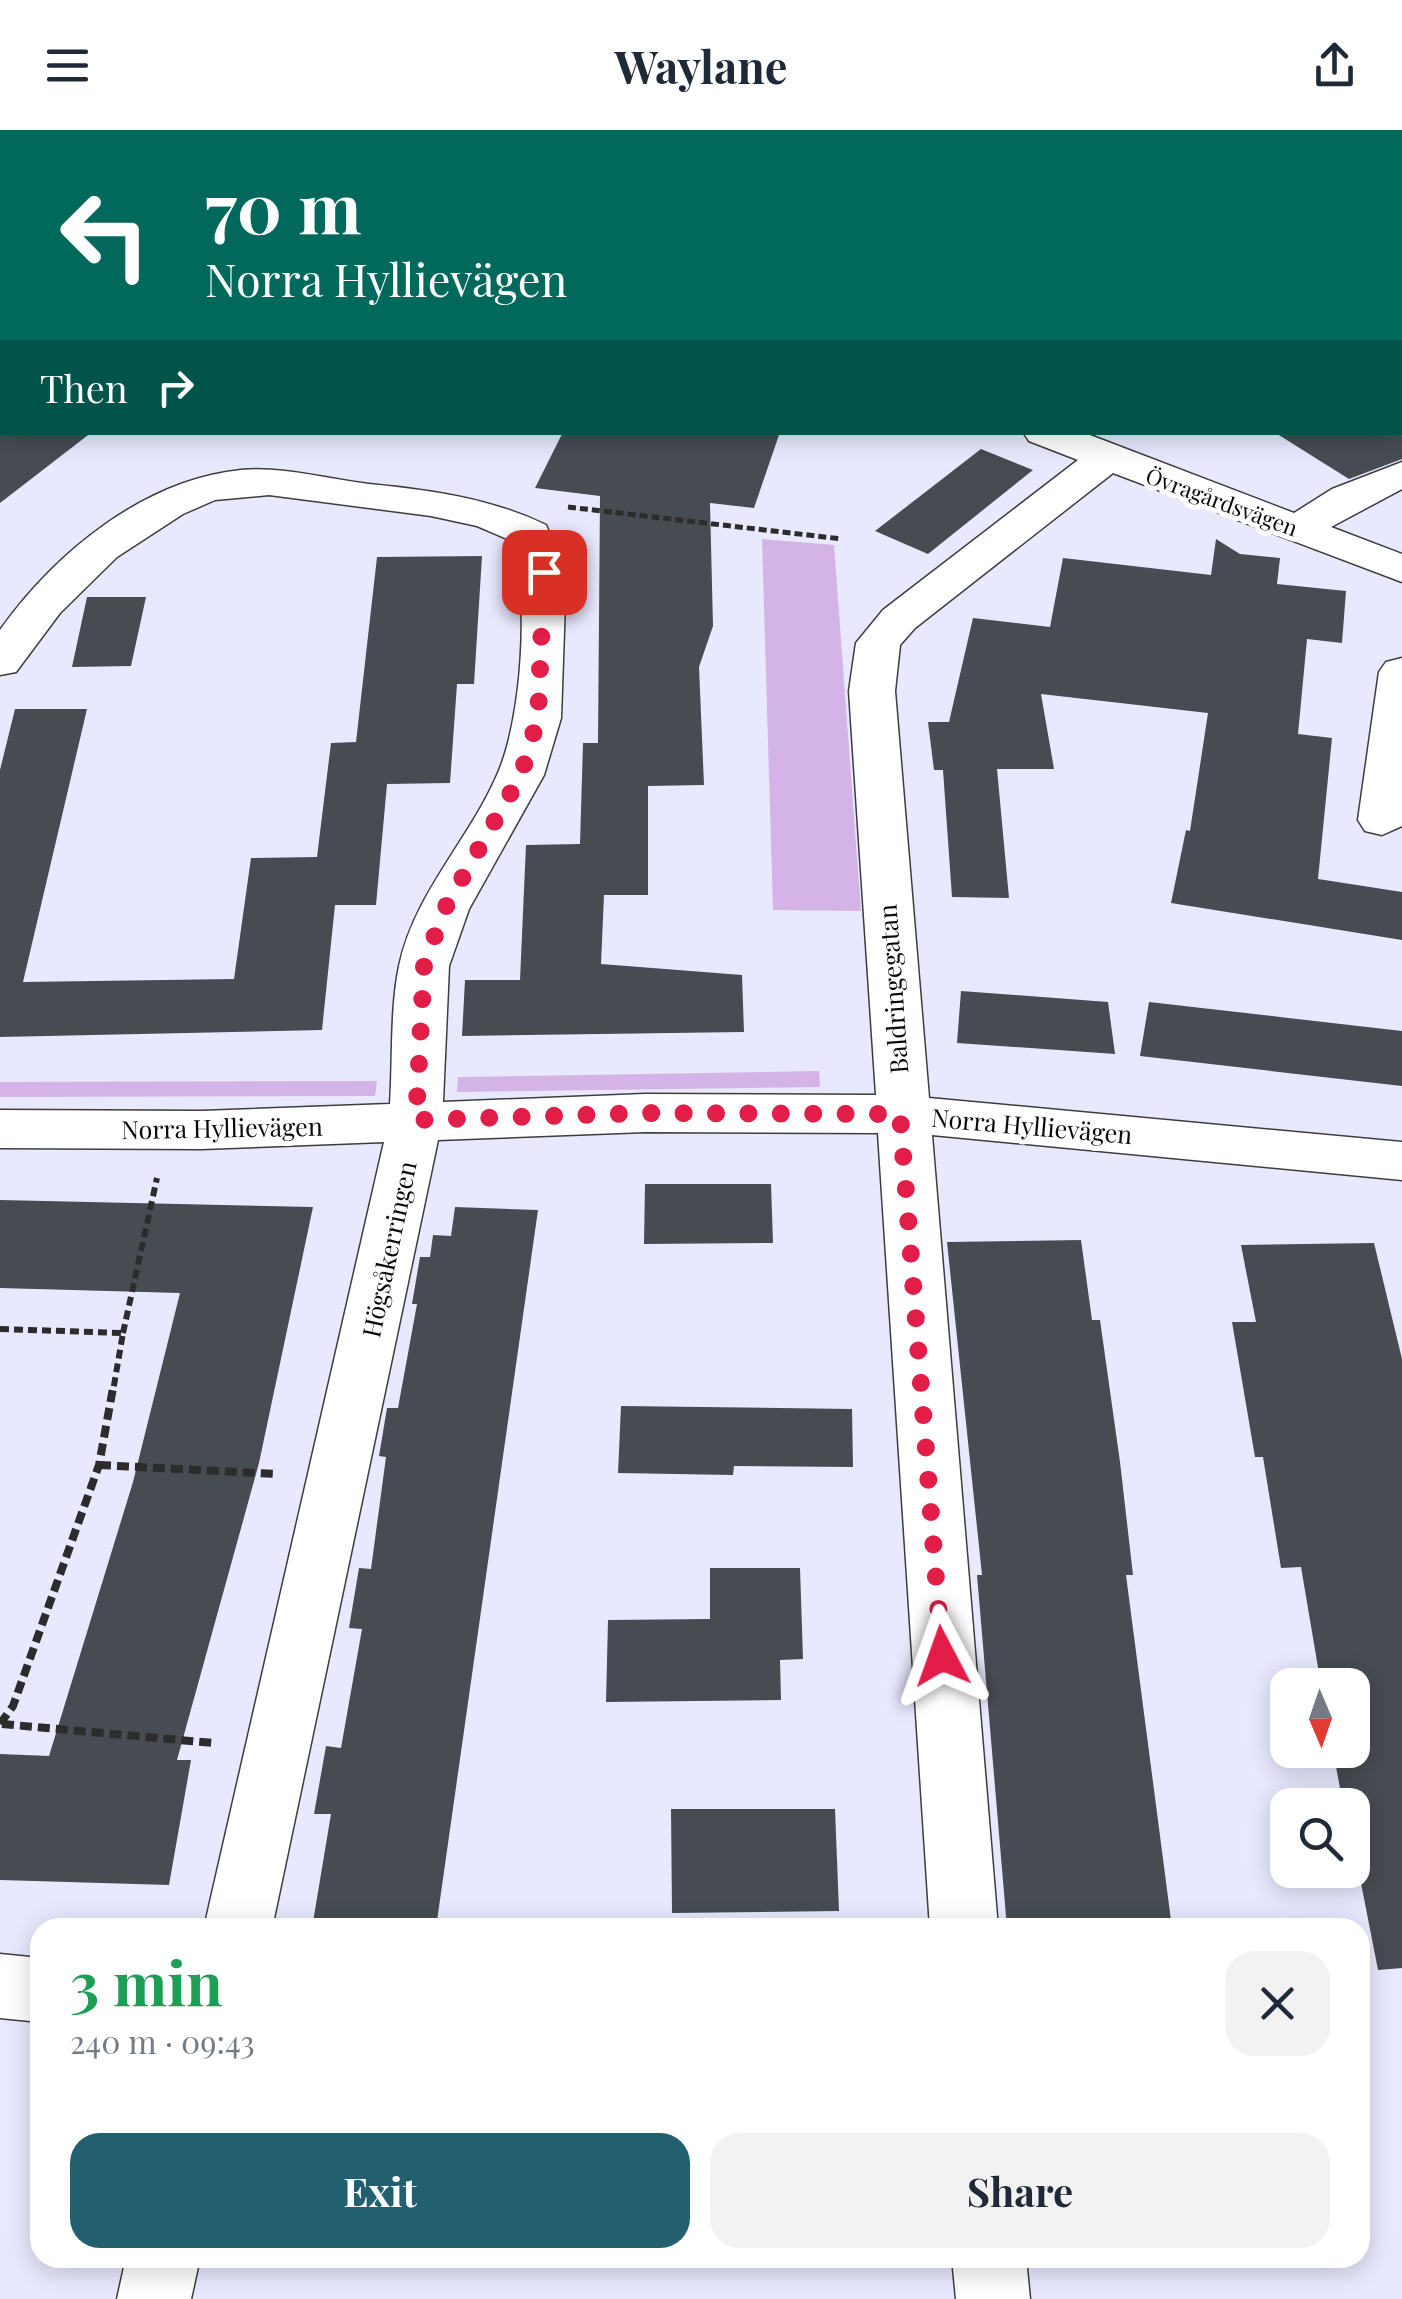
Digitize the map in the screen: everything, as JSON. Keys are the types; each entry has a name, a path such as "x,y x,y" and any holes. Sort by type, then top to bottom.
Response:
{"street":[{"name":"Övragårdsvägen","path":"1050,435 1402,570"},
{"name":"Baldringegatan","path":"963,1918 900,1114 872,691 878,642 899,618 1106,458"},
{"path":"1299,529 1347,498 1402,474"},
{"path":"0,662 28,618 141,517 183,495 240,482 436,503 504,519"},
{"name":"Högsåkerringen","path":"240,1918 416,1120 424,966 444,910 521,775 538,718 544,572 530,534 504,519"},
{"path":"1382,820 1402,672"},
{"name":"Norra Hyllievägen","path":"0,1129 167,1130 645,1113 900,1114 1182,1136 1402,1161"},
{"path":"0,1986 30,1989"},
{"path":"154,2299 162,2268"},
{"path":"991,2268 993,2299"}],"path":[{"path":"504,519 551,505 842,538"},
{"path":"0,1724 13,1706 99,1465 122,1333 167,1130"},
{"path":"0,1329 122,1333"},
{"path":"99,1465 338,1478"},
{"path":"0,1705 13,1706"},
{"path":"0,1724 279,1748"}],"shaded area":[{"path":"762,539 834,545 861,911 773,910"},
{"path":"819,1071 820,1087 457,1092 458,1077"},
{"path":"377,1081 375,1096 0,1097 0,1082"}],"building":[{"path":"0,435 88,435 0,503"},
{"path":"562,435 779,435 754,508 710,503 713,626 699,667 704,785 648,786 648,895 604,895 601,964 742,975 744,1032 462,1036 465,980 520,980 526,845 580,844 583,743 598,743 600,496 535,488"},
{"path":"1279,435 1402,435 1402,459 1349,479"},
{"path":"981,449 1033,470 928,554 875,531"},
{"path":"1216,539 1240,554 1280,558 1277,584 1346,591 1342,643 1307,639 1298,734 1332,738 1318,879 1402,892 1402,940 1171,903 1186,830 1190,831 1208,713 1041,694 1054,769 997,769 1009,898 952,897 943,770 934,770 928,722 949,722 973,618 1050,627 1063,558 1211,575"},
{"path":"482,556 474,684 457,684 450,783 387,784 376,905 335,905 322,1030 0,1037 0,770 15,709 87,709 23,982 234,979 251,858 317,857 331,743 356,742 377,557"},
{"path":"87,597 146,597 131,666 72,667"},
{"path":"961,991 1108,1002 1115,1054 957,1043"},
{"path":"1149,1002 1402,1031 1402,1086 1140,1056"},
{"path":"645,1184 771,1184 773,1243 644,1244"},
{"path":"0,1200 313,1207 259,1463 177,1760 191,1760 169,1885 0,1880 0,1754 49,1756 133,1482 180,1293 0,1288"},
{"path":"455,1207 538,1210 437,1918 314,1918 331,1814 314,1814 326,1746 341,1748 362,1629 349,1628 359,1568 371,1569 386,1457 379,1456 387,1408 398,1408 417,1304 412,1304 420,1257 430,1257 433,1235 451,1236"},
{"path":"1081,1240 1092,1320 1100,1320 1120,1462 1133,1575 1126,1575 1171,1918 1006,1918 977,1575 982,1575 947,1242"},
{"path":"1374,1243 1402,1359 1402,1968 1378,1970 1362,1888 1370,1888 1370,1788 1340,1788 1336,1768 1370,1768 1370,1668 1318,1668 1301,1567 1281,1568 1263,1457 1255,1457 1232,1322 1256,1322 1241,1245"},
{"path":"621,1406 852,1409 853,1467 734,1466 733,1475 618,1473"},
{"path":"710,1568 800,1568 803,1659 780,1660 781,1700 606,1702 608,1620 710,1619"},
{"path":"671,1809 835,1809 839,1911 672,1913"}],"route":[{"path":"544,572 538,718 521,775 444,910 424,966 416,1120 645,1113 900,1114 942,1656"}]}
